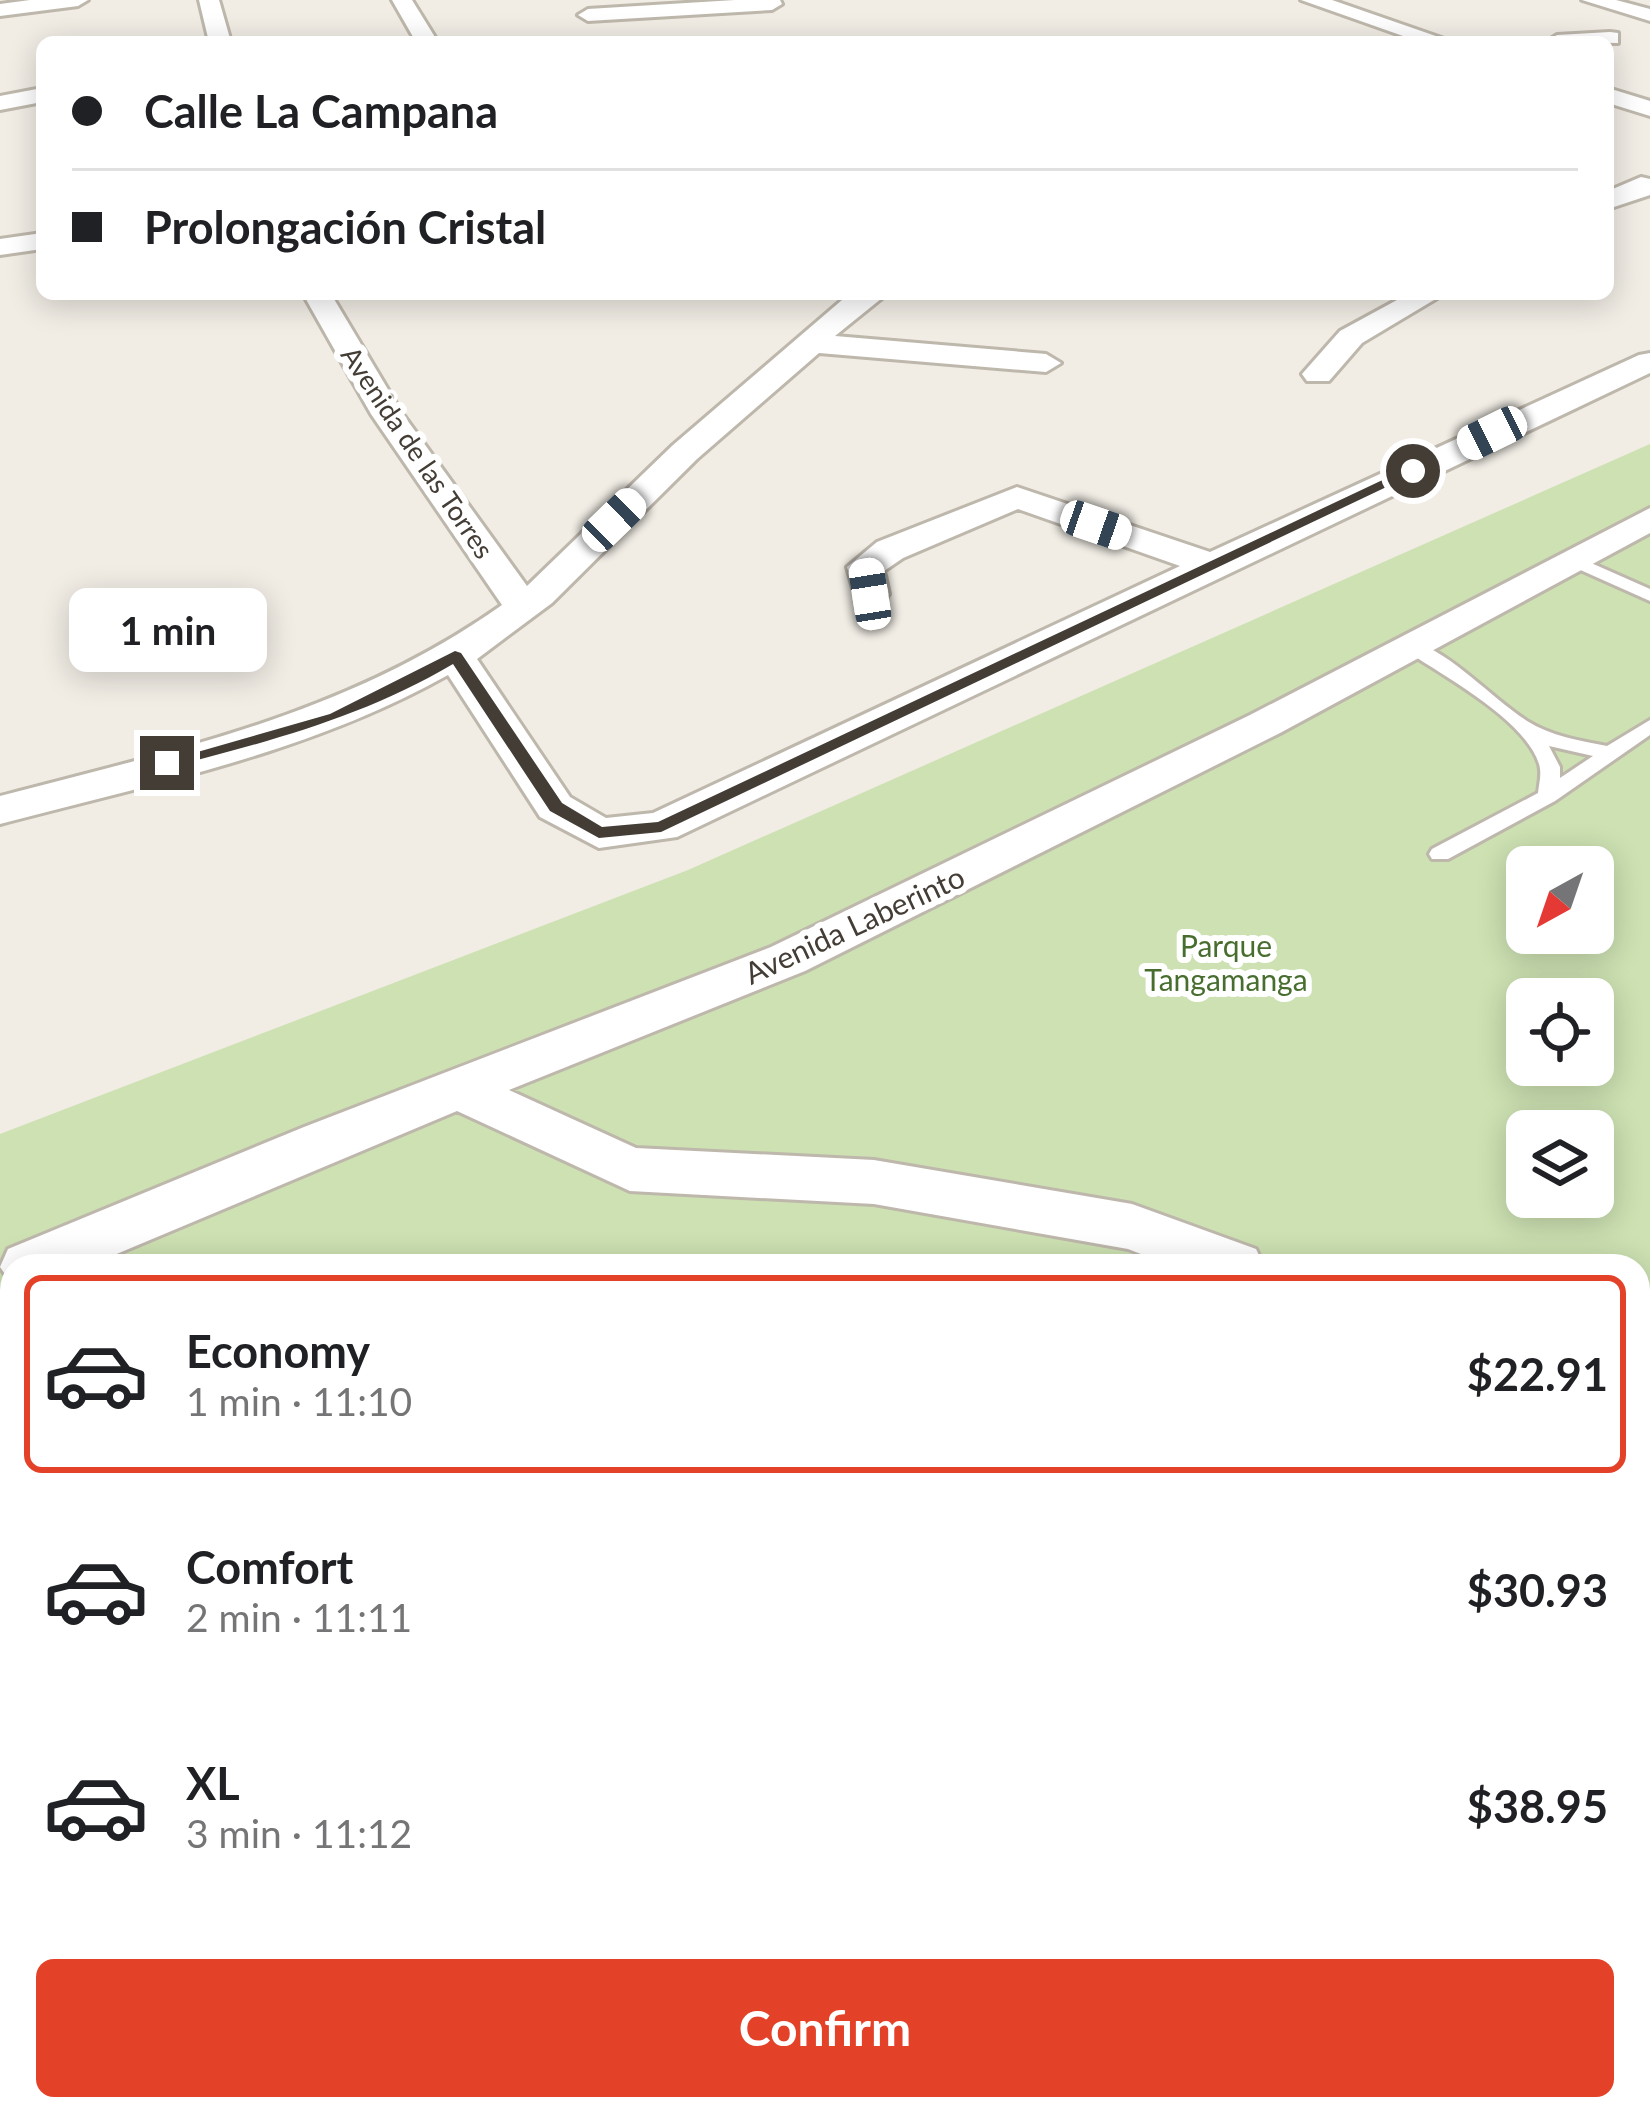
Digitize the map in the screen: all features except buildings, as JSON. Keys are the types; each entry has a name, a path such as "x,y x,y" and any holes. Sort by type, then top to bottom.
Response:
{"street":[{"path":"208,0 218,36"},
{"path":"402,0 423,36"},
{"path":"1311,0 1424,36"},
{"path":"1592,0 1650,15"},
{"path":"0,10 67,1"},
{"path":"595,36 583,8 772,4"},
{"path":"1407,36 1415,33"},
{"path":"0,103 36,96"},
{"path":"1614,97 1650,109"},
{"path":"1614,199 1647,194"},
{"path":"0,248 36,242"},
{"name":"Avenida de las Torres","path":"320,300 387,414 524,608"},
{"path":"0,810 335,717 398,690 455,656 524,608 704,433 812,343 849,300"},
{"path":"1318,374 1351,337 1419,300"},
{"path":"812,343 1046,363"},
{"path":"455,656 556,807 599,833 661,827 1650,362"},
{"path":"870,594 865,567 890,550 1017,497 1215,566"},
{"name":"Avenida Laberinto","path":"57,1254 788,959 1265,724 1650,519"},
{"path":"459,1089 629,1169 874,1182 1132,1227 1204,1254"}],"lane":[{"path":"1573,560 1650,596"},
{"path":"1412,646 1508,714 1558,742 1611,753"},
{"path":"1508,714 1538,744 1550,767 1548,796"},
{"path":"1440,854 1548,796 1650,726"}],"green space":[{"name":"Parque Tangamanga","path":"1650,444 1650,1254 0,1254 0,1134 688,870"}],"route":[{"path":"167,763 335,717 398,690 455,656 556,807 599,833 661,827 1413,471"}]}
